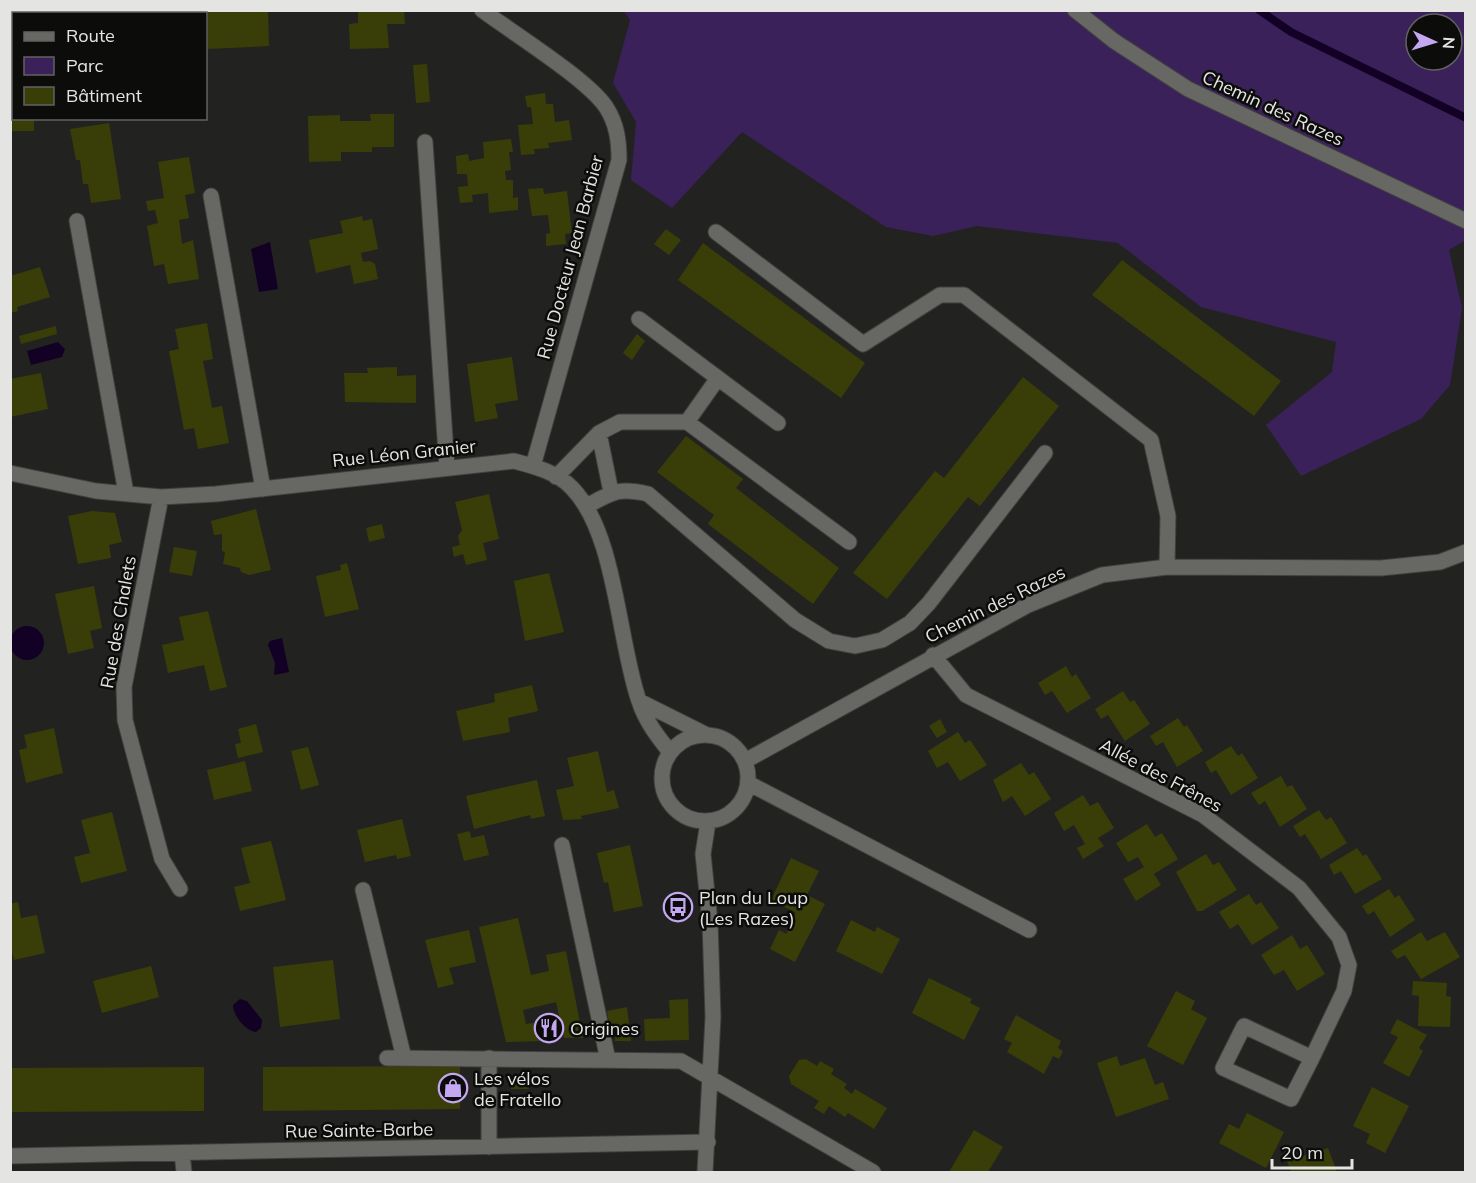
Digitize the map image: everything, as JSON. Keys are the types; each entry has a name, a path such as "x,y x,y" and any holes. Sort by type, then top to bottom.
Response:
{"street":[{"name":"Rue Docteur Jean Barbier","path":"482,10 584,85 606,107 619,136 619,160 533,466"},
{"name":"Chemin des Razes","path":"1075,10 1114,41 1188,89 1466,221"},
{"path":"425,142 447,468"},
{"path":"211,196 263,489"},
{"path":"77,221 126,494"},
{"path":"716,231 863,344 940,295 964,295 1151,440 1168,516 1167,567"},
{"path":"639,319 778,423"},
{"path":"687,422 718,378"},
{"path":"556,477 599,433 620,422 687,422 849,542"},
{"path":"599,433 611,492"},
{"path":"587,506 611,492 626,489 648,494 795,620 830,641 855,646 882,640 910,623 929,603 1045,453"},
{"name":"Rue Léon Granier","path":"10,473 96,491 161,497 263,489 514,461 533,466 570,486 587,506 608,565 639,701 653,730 670,752"},
{"name":"Rue des Chalets","path":"161,497 124,687 125,720 162,859 180,889"},
{"name":"Chemin des Razes","path":"745,761 1028,605 1102,575 1167,567 1381,568 1440,562 1466,552"},
{"name":"Allée des Frênes","path":"933,656 966,695 1203,815 1299,888 1339,937 1349,965 1344,991 1312,1058 1291,1099 1222,1068 1244,1026 1312,1058"},
{"path":"639,701 705,734 721,738 735,747 745,761 748,783 739,806 720,819 708,822 684,817 666,799 661,775 670,752 686,739 705,734"},
{"path":"748,783 1029,930"},
{"path":"705,1173 713,1017 704,854 708,822"},
{"path":"562,845 608,1060"},
{"path":"363,890 404,1058"},
{"path":"387,1058 681,1061 873,1173"},
{"path":"489,1058 489,1147"},
{"name":"Rue Sainte-Barbe","path":"10,1156 708,1142"},
{"path":"182,1153 184,1173"}],"green space":[{"path":"624,11 1465,11 1466,240 1449,250 1462,308 1450,385 1421,419 1301,476 1266,425 1332,372 1336,342 1201,307 1118,243 977,226 933,236 886,227 742,132 672,208 631,180 636,122 613,83 630,20"}],"shaded area":[{"path":"270,242 278,289 259,292 251,249"},
{"path":"58,342 65,349 62,357 31,365 27,351"},
{"path":"27,626 39,631 44,643 39,655 27,660 15,655 10,643 15,631"},
{"path":"282,638 289,672 274,675 275,663 268,645 270,641"},
{"path":"240,999 247,1001 262,1020 261,1028 256,1032 244,1026 235,1013 233,1005"}],"building":[{"path":"87,10 144,10 144,12 87,12"},
{"path":"208,10 268,10 269,46 208,49"},
{"path":"358,10 404,10 405,24 387,24 389,48 350,49 349,24 358,23"},
{"path":"427,64 430,102 416,103 413,65"},
{"path":"545,93 546,104 553,104 555,122 569,120 572,140 548,143 549,148 534,149 535,154 521,155 518,125 533,124 531,107 527,107 525,96"},
{"path":"10,105 12,105 12,120 34,120 34,131 10,131"},
{"path":"370,114 394,114 394,147 372,147 372,152 341,152 341,161 309,162 308,116 340,115 340,121 371,121"},
{"path":"109,123 121,199 91,203 88,184 83,184 80,160 76,160 70,129"},
{"path":"511,139 513,152 509,152 511,170 505,171 506,180 513,180 513,198 518,197 518,210 489,213 488,193 472,195 473,202 460,203 458,187 468,186 467,174 457,174 456,156 468,154 469,161 484,158 483,142"},
{"path":"189,157 195,193 185,195 189,218 179,220 182,244 193,240 199,279 168,284 164,264 154,266 147,226 158,223 155,210 148,211 146,201 164,198 158,162"},
{"path":"543,188 544,194 567,191 572,233 565,234 566,244 546,246 546,234 550,233 548,215 532,216 528,189"},
{"path":"362,216 363,221 372,219 378,249 361,253 363,262 370,261 375,264 378,279 354,284 350,265 316,273 309,240 343,233 340,221"},
{"path":"666,229 681,240 669,255 654,244"},
{"path":"703,243 865,363 841,398 678,280"},
{"path":"1122,260 1281,381 1254,416 1092,295"},
{"path":"40,267 50,297 17,307 18,311 10,313 10,276"},
{"path":"207,323 213,359 203,361 212,408 222,406 229,443 198,449 194,428 184,430 169,351 179,349 175,329"},
{"path":"56,326 57,334 21,344 19,336"},
{"path":"637,334 645,341 632,360 623,353"},
{"path":"512,357 518,400 495,404 498,418 475,422 467,364"},
{"path":"397,367 397,376 416,375 416,403 345,402 344,373 368,373 367,368"},
{"path":"41,373 48,409 10,417 10,379"},
{"path":"1023,377 1059,406 980,506 968,497 887,599 853,573 935,471 944,478"},
{"path":"686,436 743,479 736,488 839,568 813,604 708,524 714,515 657,472"},
{"path":"489,494 499,539 483,543 487,560 466,565 463,554 454,557 452,547 460,545 458,536 462,530 455,502"},
{"path":"256,509 271,570 249,575 241,572 240,568 223,564 225,552 222,551 222,534 214,535 211,521"},
{"path":"92,511 115,513 122,542 109,545 111,558 78,564 68,516"},
{"path":"382,524 385,538 369,542 366,528"},
{"path":"174,547 197,551 192,576 169,572"},
{"path":"347,563 359,609 325,617 316,576 341,570 340,565"},
{"path":"549,573 564,632 525,641 514,581"},
{"path":"94,586 102,628 90,631 94,648 68,654 55,594"},
{"path":"208,611 227,687 210,691 204,665 168,673 162,645 184,640 179,617"},
{"path":"1066,666 1072,677 1076,674 1091,698 1067,713 1052,691 1045,695 1038,683"},
{"path":"532,685 538,711 508,718 510,732 463,741 456,711 495,702 494,694"},
{"path":"1123,691 1130,702 1134,700 1150,724 1125,741 1108,715 1101,719 1095,709"},
{"path":"1178,718 1184,727 1187,725 1203,751 1177,767 1163,742 1156,746 1150,736"},
{"path":"940,719 947,732 937,738 929,726"},
{"path":"256,724 263,752 238,758 235,744 241,743 238,729"},
{"path":"54,728 63,773 26,783 19,750 27,748 24,735"},
{"path":"958,732 965,743 970,740 987,765 960,781 948,762 937,768 928,751"},
{"path":"1231,746 1238,756 1242,753 1258,778 1231,795 1216,770 1211,773 1205,762"},
{"path":"308,747 319,785 301,790 291,751"},
{"path":"598,751 607,792 614,790 619,808 581,816 582,819 563,820 556,790 574,786 567,758"},
{"path":"245,761 252,791 214,800 207,770"},
{"path":"1021,763 1029,775 1034,772 1051,799 1025,816 1012,796 1003,802 993,780"},
{"path":"1281,776 1287,787 1292,785 1307,809 1280,827 1265,801 1259,805 1251,793"},
{"path":"537,780 545,816 531,819 530,815 474,829 466,796"},
{"path":"1083,795 1090,806 1098,802 1114,828 1098,838 1104,846 1083,859 1077,848 1085,844 1074,825 1064,831 1054,813"},
{"path":"1319,810 1326,820 1331,817 1347,843 1321,859 1305,834 1300,837 1293,826"},
{"path":"112,812 127,871 81,883 74,857 90,853 81,820"},
{"path":"402,819 411,856 397,859 396,855 365,862 357,830"},
{"path":"1147,824 1155,837 1162,833 1178,859 1154,874 1161,885 1136,901 1123,879 1144,867 1138,857 1128,862 1116,843"},
{"path":"470,831 471,838 484,835 489,855 464,861 457,834"},
{"path":"271,841 286,900 240,911 234,887 250,883 241,848"},
{"path":"630,845 643,906 614,912 608,882 604,883 597,853"},
{"path":"1357,848 1363,856 1366,854 1382,879 1355,894 1341,871 1334,875 1329,865"},
{"path":"1206,854 1213,865 1219,862 1237,890 1202,911 1197,911 1176,872"},
{"path":"791,858 819,871 807,895 825,904 795,962 770,949 779,930 786,934 796,913 771,900"},
{"path":"1389,889 1395,898 1399,895 1415,920 1390,937 1374,911 1368,915 1362,906"},
{"path":"1249,894 1256,905 1261,902 1279,928 1252,945 1238,924 1230,929 1219,912"},
{"path":"18,902 21,918 37,915 45,953 14,960 10,944 10,904"},
{"path":"518,918 531,975 549,971 546,955 566,951 583,1038 564,1038 556,1002 523,1010 526,1024 539,1022 543,1041 506,1042 479,927"},
{"path":"851,920 875,932 877,927 900,939 882,974 836,951"},
{"path":"469,930 476,962 449,968 454,984 438,988 425,940"},
{"path":"1421,932 1427,941 1445,932 1460,957 1421,979 1405,955 1397,959 1391,951"},
{"path":"1292,935 1300,949 1307,945 1325,974 1297,991 1284,970 1274,975 1261,955"},
{"path":"333,960 340,1019 280,1027 273,967"},
{"path":"151,966 159,997 102,1013 93,981"},
{"path":"929,978 972,999 970,1003 980,1008 964,1040 912,1013"},
{"path":"1413,981 1447,983 1446,996 1451,997 1450,1027 1418,1026 1419,996 1412,995"},
{"path":"1176,991 1195,1001 1191,1009 1207,1018 1183,1065 1147,1046"},
{"path":"688,999 689,1040 645,1041 644,1019 670,1018 669,1000"},
{"path":"627,1007 631,1041 615,1041 615,1029 610,1030 607,1011"},
{"path":"1016,1015 1061,1041 1058,1048 1063,1051 1059,1059 1053,1056 1044,1074 1007,1052 1012,1043 1004,1039"},
{"path":"1397,1019 1427,1035 1419,1048 1423,1051 1409,1077 1383,1063 1398,1037 1390,1033"},
{"path":"1117,1056 1120,1066 1145,1058 1155,1085 1163,1082 1169,1099 1116,1117 1097,1063"},
{"path":"806,1059 817,1066 820,1061 834,1069 831,1074 847,1084 844,1088 852,1094 855,1089 887,1108 874,1129 848,1113 845,1117 829,1106 824,1114 814,1108 819,1101 791,1084 789,1076 799,1060"},
{"path":"460,1066 460,1109 263,1111 263,1067"},
{"path":"204,1067 204,1111 10,1112 10,1068"},
{"path":"511,1079 529,1079 529,1089 511,1089"},
{"path":"1372,1087 1409,1106 1385,1153 1366,1143 1370,1134 1353,1126"},
{"path":"1247,1113 1284,1132 1266,1168 1219,1143 1229,1124 1239,1129"},
{"path":"974,1130 1003,1147 988,1172 949,1172"},
{"path":"1328,1148 1337,1172 1291,1172 1287,1161"}],"waterway":[{"path":"1259,10 1291,32 1466,118"}],"place":[{"name":"Plan du Loup (Les Razes)","path":"678,907"},
{"name":"Origines","path":"549,1028"},
{"name":"Les vélos de Fratello","path":"453,1088"}]}
